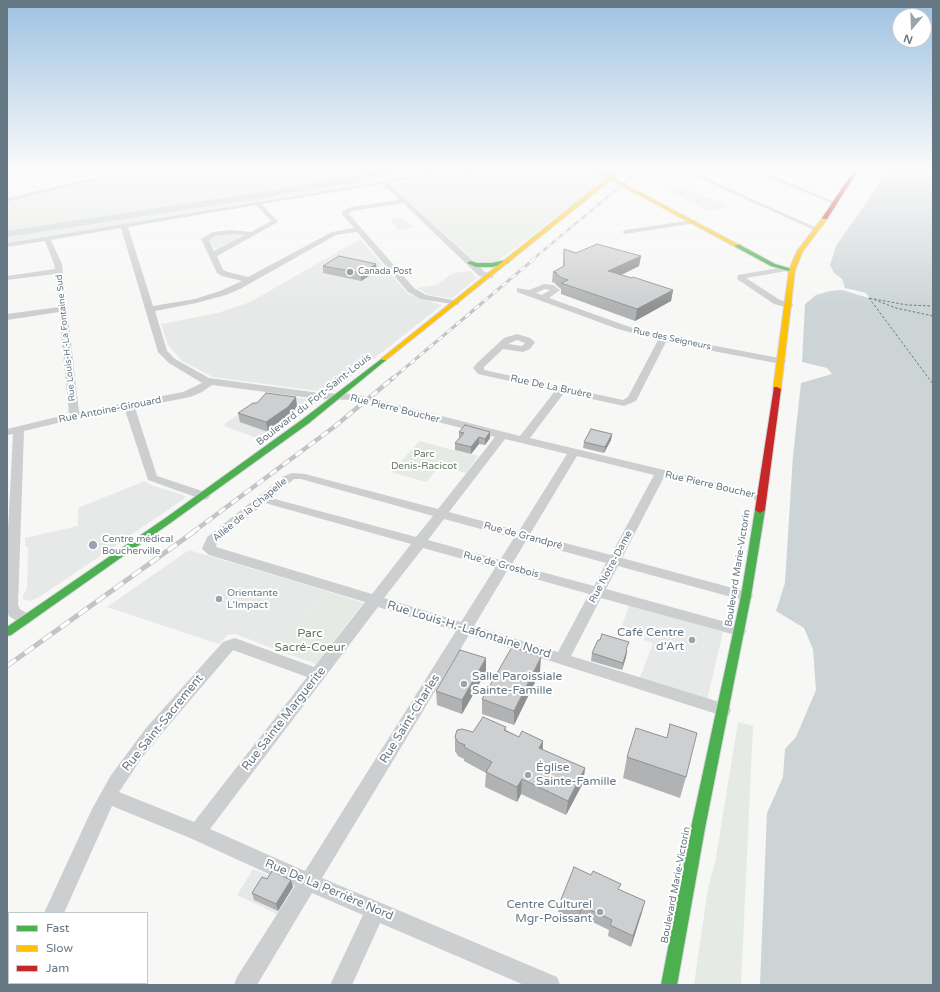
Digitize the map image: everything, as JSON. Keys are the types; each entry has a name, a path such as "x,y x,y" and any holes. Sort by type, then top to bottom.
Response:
{"street":[{"path":"7,244 183,215"},
{"path":"213,255 275,222 269,215"},
{"path":"346,215 411,290 424,297 455,303"},
{"path":"419,215 482,274 490,276"},
{"name":"Boulevard du Fort-Saint-Louis","path":"7,632 204,496 338,397 564,215"},
{"path":"681,215 773,265 788,269"},
{"path":"784,215 816,230"},
{"name":"Boulevard Marie-Victorin","path":"669,985 698,828 746,596 773,426 789,305 788,269 799,251 826,215"},
{"path":"625,232 694,222"},
{"name":"Rue Pierre Boucher","path":"124,225 160,346 167,356 181,367 210,382 319,396 355,397 660,474 761,497"},
{"path":"150,309 205,299 231,290 334,233 358,230"},
{"path":"249,280 222,273 206,241 207,237 231,232 253,234"},
{"name":"Rue Louis-H.-La Fontaine Sud","path":"47,238 56,257 59,271 74,416"},
{"path":"470,263 476,265 492,265 507,261"},
{"path":"788,269 741,277 740,279 777,302 789,305"},
{"path":"7,278 59,271"},
{"path":"529,293 544,286 556,290 542,298"},
{"name":"Rue des Seigneurs","path":"520,290 621,327 663,338 781,361"},
{"path":"7,317 63,309"},
{"name":"Rue De La Bruère","path":"501,346 480,365 479,370 485,373 624,403 632,399 663,338"},
{"name":"Rue Antoine-Girouard","path":"13,430 74,416 186,394 198,390 210,382"},
{"path":"523,440 561,390"},
{"path":"129,406 152,478 204,496"},
{"path":"13,430 11,605 14,612 25,619"},
{"name":"Rue Sainte Marguerite","path":"197,832 502,435"},
{"name":"Rue Saint-Charles","path":"245,985 574,452"},
{"name":"Rue Notre-Dame","path":"562,659 660,474"},
{"name":"Allée de la Chapelle","path":"214,552 209,548 212,540 288,478 292,476 301,476"},
{"name":"Rue de Grandpré","path":"301,476 746,596"},
{"name":"Rue de Grosbois","path":"263,499 598,591 739,632"},
{"name":"Rue Louis-H.-Lafontaine Nord","path":"214,552 375,600 723,710"},
{"name":"Rue Saint-Sacrement","path":"54,912 108,796 117,780 135,754 228,646 235,644 318,675"},
{"name":"Rue De La Perrière Nord","path":"108,796 197,832 549,985"},
{"path":"341,985 376,910"}],"shaded area":[{"path":"857,215 933,215 933,985 760,985 767,813 783,777 785,749 796,737 816,690 813,649 804,628 776,611 785,583 793,456 801,383 832,374 827,368 802,362 805,304 816,295 830,291 842,290 869,298 866,293 845,288 842,279 834,273 830,265 836,246"},
{"path":"360,239 408,294 442,305 334,390 325,392 213,377 182,361 168,345 161,324 218,313 250,302"},
{"path":"470,271 477,278 452,298 429,295 417,288 436,285 453,273"},
{"path":"268,394 314,400 318,402 265,441 224,426 226,423"},
{"path":"145,481 151,485 183,495 185,496 184,499 41,596 30,601 23,599 23,595 27,589 28,548 25,546 25,538 78,526 78,508"},
{"name":"Orientante L'Impact","path":"189,550 327,591 277,650 235,634 227,635 219,644 107,607"},
{"path":"629,605 723,632 707,700 639,680 653,643 644,640 645,636 621,629"},
{"path":"253,869 294,886 277,914 237,895"}],"green space":[{"path":"7,215 175,215 7,243"},
{"path":"424,215 559,215 499,260 491,263 474,261"},
{"path":"403,218 413,228 399,230 389,220"},
{"path":"230,233 245,235 218,249 214,248 209,239 212,236"},
{"name":"Parc Denis-Racicot","path":"420,441 478,456 466,473 440,466 426,482 391,472"},
{"name":"Parc Sacré-Coeur","path":"327,591 363,603 316,664 277,650"},
{"path":"738,722 753,726 741,985 694,985 708,888 715,863"}],"building":[{"path":"597,244 641,256 608,271 632,278 633,277 673,290 637,309 561,283 568,280 553,272 564,266 564,249 576,253"},
{"path":"339,256 376,264 361,273 323,266"},
{"path":"266,393 296,397 288,407 266,422 238,413 253,403 257,403"},
{"path":"465,425 490,432 485,439 479,437 471,447 455,443 464,433 459,432"},
{"path":"591,429 612,434 605,447 584,442"},
{"path":"602,634 629,642 623,663 592,653"},
{"path":"512,647 541,657 514,711 482,699"},
{"path":"460,650 486,658 462,700 436,691"},
{"name":"Église Sainte-Famille","path":"483,717 506,727 504,730 519,737 522,731 543,741 539,748 585,768 568,801 522,779 517,787 486,772 492,762 464,747 465,745 458,742 455,737 457,730 462,729 473,732"},
{"path":"670,724 697,733 686,777 627,757 636,728 667,738"},
{"name":"Centre Culturel Mgr-Poissant","path":"574,867 591,875 593,871 621,884 618,889 645,901 633,936 610,925 612,920 582,906 580,911 560,902"},
{"path":"272,871 291,880 276,904 252,893 262,877 267,879"}],"waterway":[{"path":"7,234 130,215"}],"ferry route":[{"path":"869,298 933,384"},
{"path":"870,298 896,308 933,316"},
{"path":"874,299 907,305 933,306"}],"railway":[{"path":"532,260 586,215"},
{"path":"392,379 534,259"},
{"path":"193,532 334,427 393,378"},
{"path":"7,666 195,531"}],"traffic: fast":[{"path":"736,245 773,265 792,270"},
{"path":"470,263 476,265 492,265 506,262"},
{"path":"7,632 170,519 306,421 384,359"},
{"path":"669,985 698,828 746,596 760,510"}],"traffic: slow":[{"path":"384,359 564,215"},
{"path":"680,215 736,245"},
{"path":"777,389 792,270 800,251 825,218"}],"traffic: jam":[{"path":"760,510 777,389"}],"place":[{"name":"Canada Post","path":"350,272"},
{"name":"Centre médical Boucherville","path":"93,545"},
{"name":"Orientante L'Impact","path":"219,599"},
{"name":"Café Centre d’Art","path":"692,640"},
{"name":"Salle Paroissiale Sainte-Famille","path":"464,684"},
{"name":"Église Sainte-Famille","path":"528,775"},
{"name":"Centre Culturel Mgr-Poissant","path":"600,912"}]}
